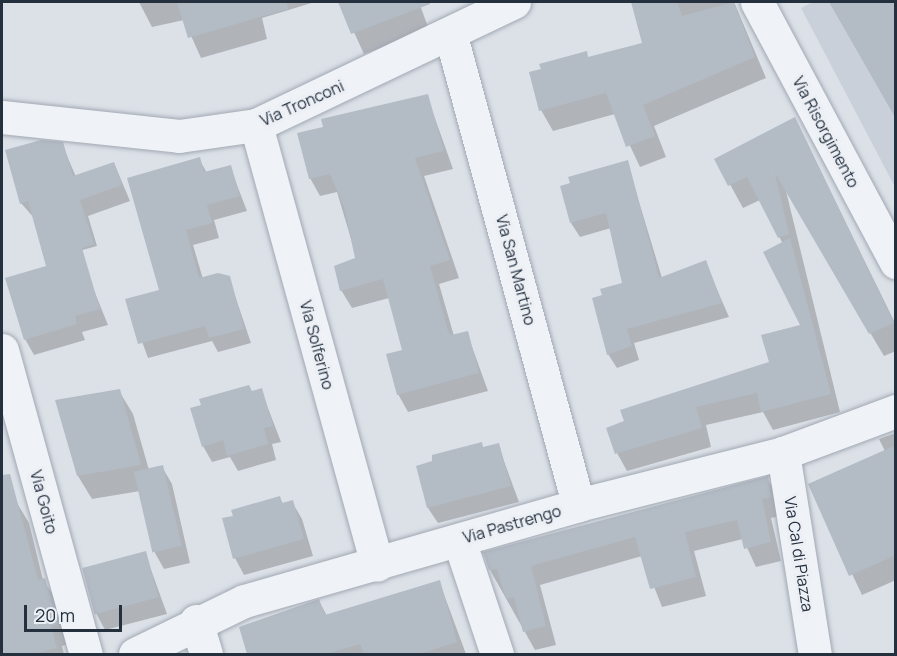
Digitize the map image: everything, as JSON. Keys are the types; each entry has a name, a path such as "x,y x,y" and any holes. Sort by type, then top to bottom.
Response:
{"street":[{"name":"Via Tronconi","path":"2,117 180,136 256,124 451,36 514,2"},
{"name":"Via Risorgimento","path":"757,2 896,262"},
{"name":"Via San Martino","path":"451,36 578,505"},
{"name":"Via Solferino","path":"256,124 377,565"},
{"name":"Via Goito","path":"2,350 86,654"},
{"name":"Via Pastrengo","path":"135,654 196,621 244,601 377,565 578,505 783,453 896,411"},
{"name":"Via Cal di Piazza","path":"783,453 815,654"},
{"path":"459,540 496,654"},
{"path":"196,621 206,654"}],"shaded area":[{"path":"813,2 895,2 895,187 801,8"}],"building":[{"path":"177,2 287,2 288,9 188,38"},
{"path":"338,2 430,2 430,4 351,34"},
{"path":"631,2 677,2 682,16 734,2 755,57 643,105 655,136 626,147 606,93 539,111 529,72 541,69 539,64 587,51 588,57 642,43"},
{"path":"829,2 896,2 896,119"},
{"path":"428,94 444,151 415,158 450,260 430,266 448,331 451,335 468,331 479,373 397,395 386,354 402,350 383,279 340,291 334,266 355,258 344,207 330,174 309,179 297,133 323,127 321,119"},
{"path":"795,117 894,323 869,334 775,173 789,234 778,238 747,177 728,186 714,159"},
{"path":"41,140 63,142 73,176 114,162 122,185 80,200 94,244 82,248 100,309 75,316 77,324 24,340 5,278 46,266 28,201 20,204 5,150"},
{"path":"200,157 204,172 231,165 240,196 207,205 212,223 186,230 199,278 218,273 230,276 244,329 209,338 205,326 138,344 125,299 159,290 127,178"},
{"path":"628,160 659,278 706,260 722,303 627,329 632,346 607,355 592,298 602,295 600,289 622,283 606,213 570,223 560,186 570,183 568,177"},
{"path":"790,238 831,394 761,412 757,393 696,407 702,428 615,454 606,428 624,421 620,410 769,362 761,335 800,325 763,252"},
{"path":"249,385 252,391 262,388 273,426 264,428 268,444 227,456 223,440 202,447 190,408 201,405 199,399"},
{"path":"120,389 141,465 77,476 55,400"},
{"path":"482,442 483,447 499,443 511,486 427,508 416,466 432,461 432,455"},
{"path":"896,445 896,555 849,576 808,484"},
{"path":"163,465 182,546 152,553 134,472"},
{"path":"10,474 38,580 45,578 58,624 51,626 57,648 33,654 2,654 2,475"},
{"path":"768,476 771,497 762,499 771,542 744,549 737,520 685,532 696,577 650,589 635,537 531,566 546,626 523,632 514,597 506,599 497,569 489,570 483,552"},
{"path":"280,496 282,503 293,500 304,539 233,559 222,518 233,516 231,510"},
{"path":"146,551 158,597 95,614 82,568"},
{"path":"440,580 457,642 420,654 364,654 360,644 326,654 247,654 239,627 319,599 325,615"}]}
